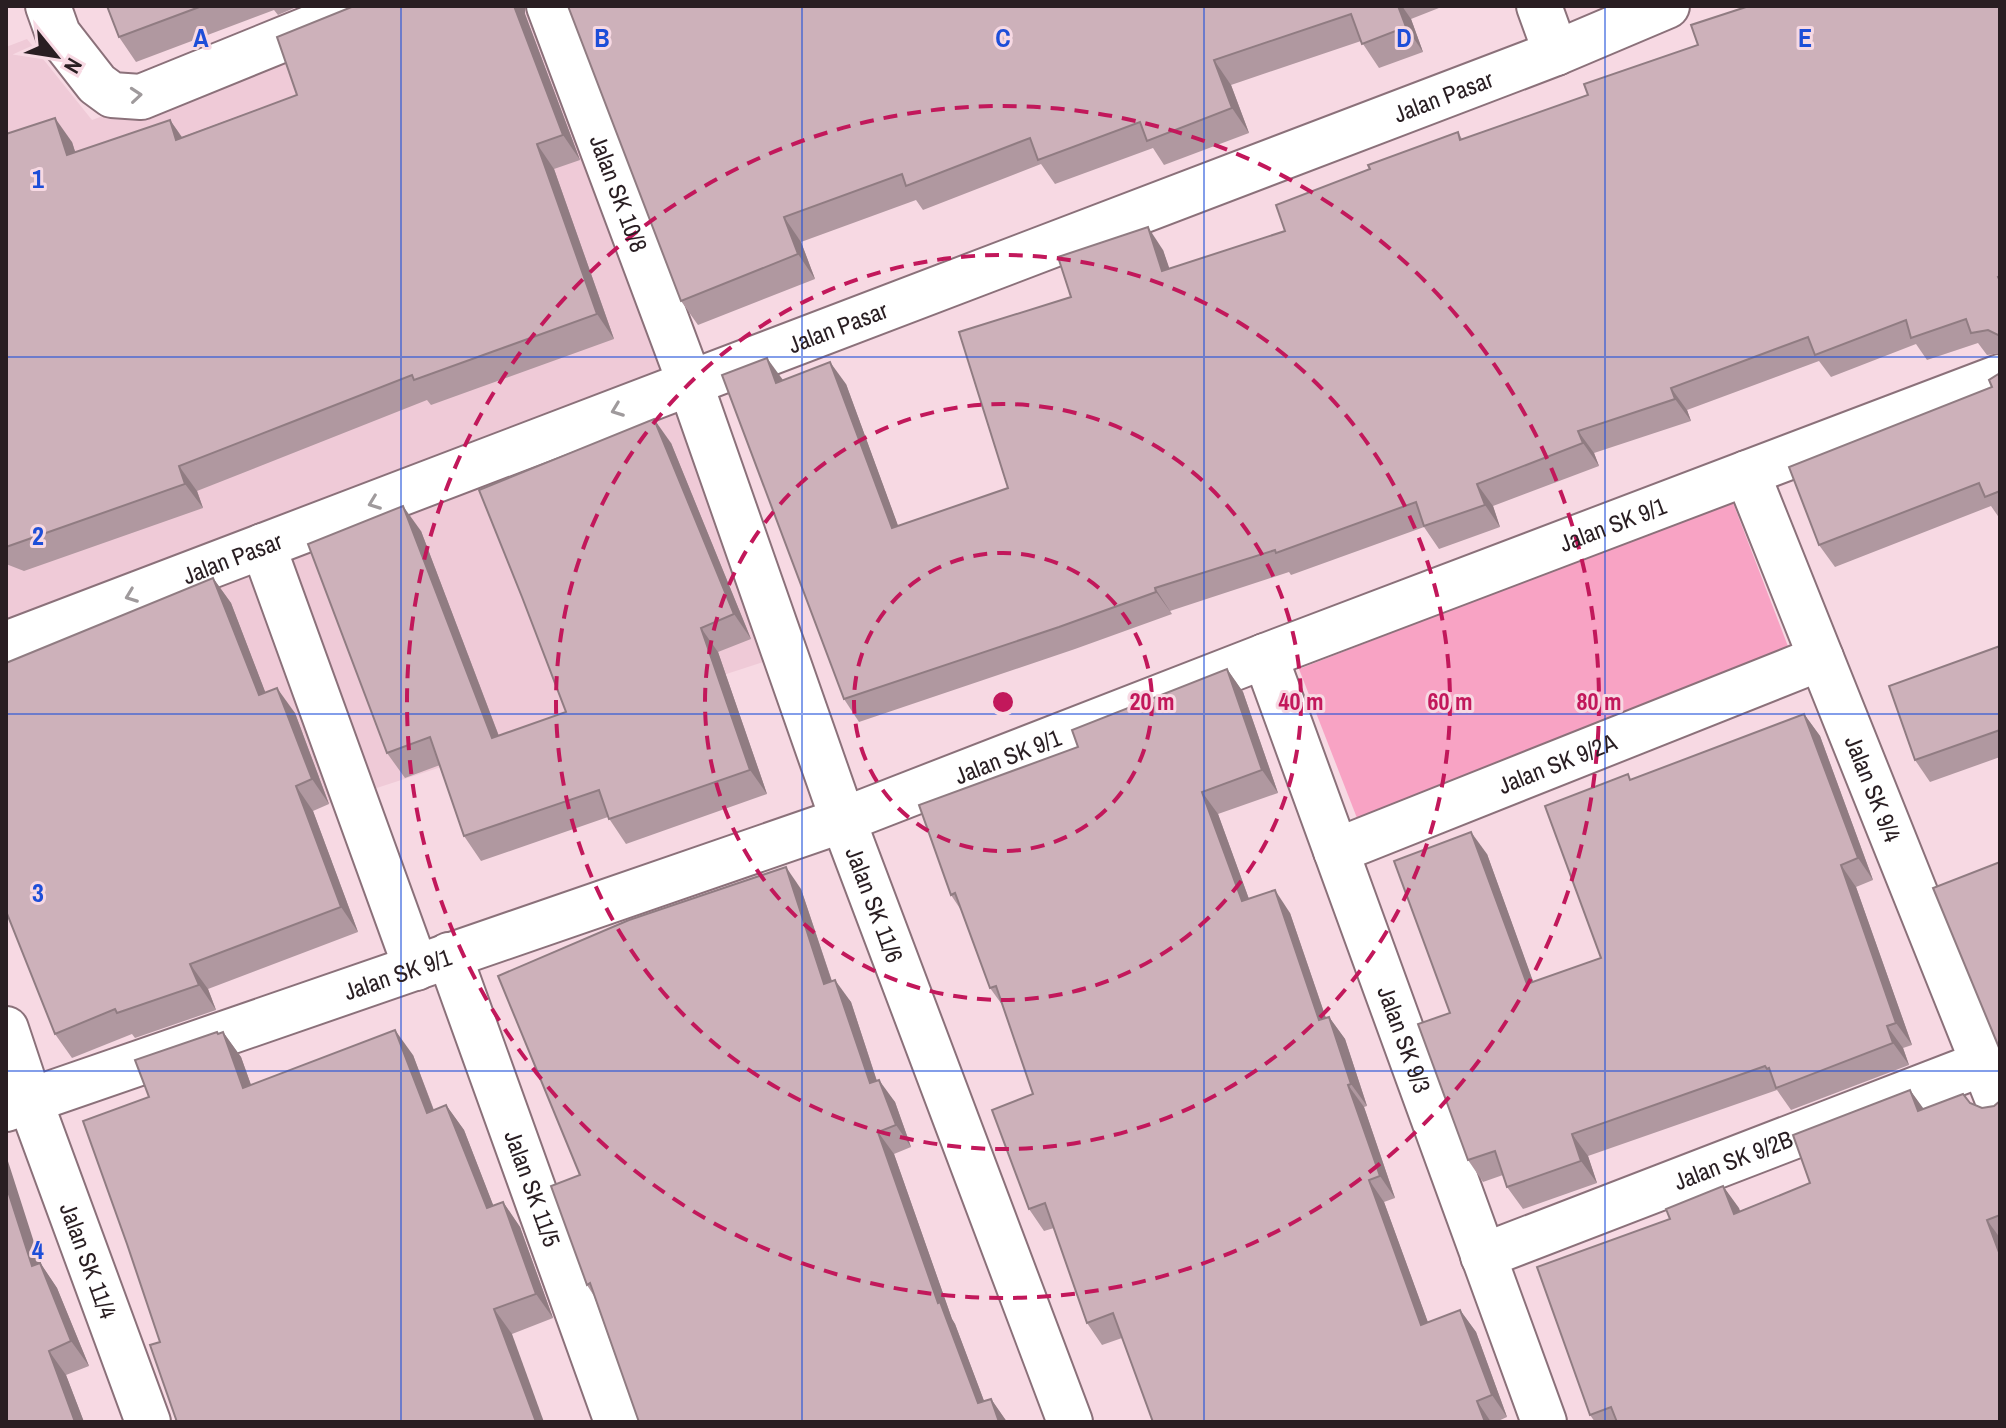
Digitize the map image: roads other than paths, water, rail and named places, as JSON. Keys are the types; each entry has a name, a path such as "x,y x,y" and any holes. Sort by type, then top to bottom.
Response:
{"street":[{"path":"53,20 97,84 112,95 141,97 365,6"},
{"name":"Jalan SK 10/8","path":"549,6 690,383"},
{"path":"1539,6 1556,53"},
{"name":"Jalan Pasar","path":"6,644 1556,53 1667,6"},
{"name":"Jalan SK 9/1","path":"18,1105 843,820 2000,377"},
{"name":"Jalan SK 11/6","path":"690,383 843,820 1070,1422"},
{"name":"Jalan SK 9/4","path":"1747,473 2000,1105"},
{"name":"Jalan SK 11/5","path":"263,546 617,1422"},
{"name":"Jalan SK 9/3","path":"1265,656 1544,1422"},
{"name":"Jalan SK 9/2A","path":"1336,851 1821,658"},
{"name":"Jalan SK 11/4","path":"6,1029 18,1105 148,1422"},
{"name":"Jalan SK 9/2B","path":"1483,1256 1984,1063"}]}
